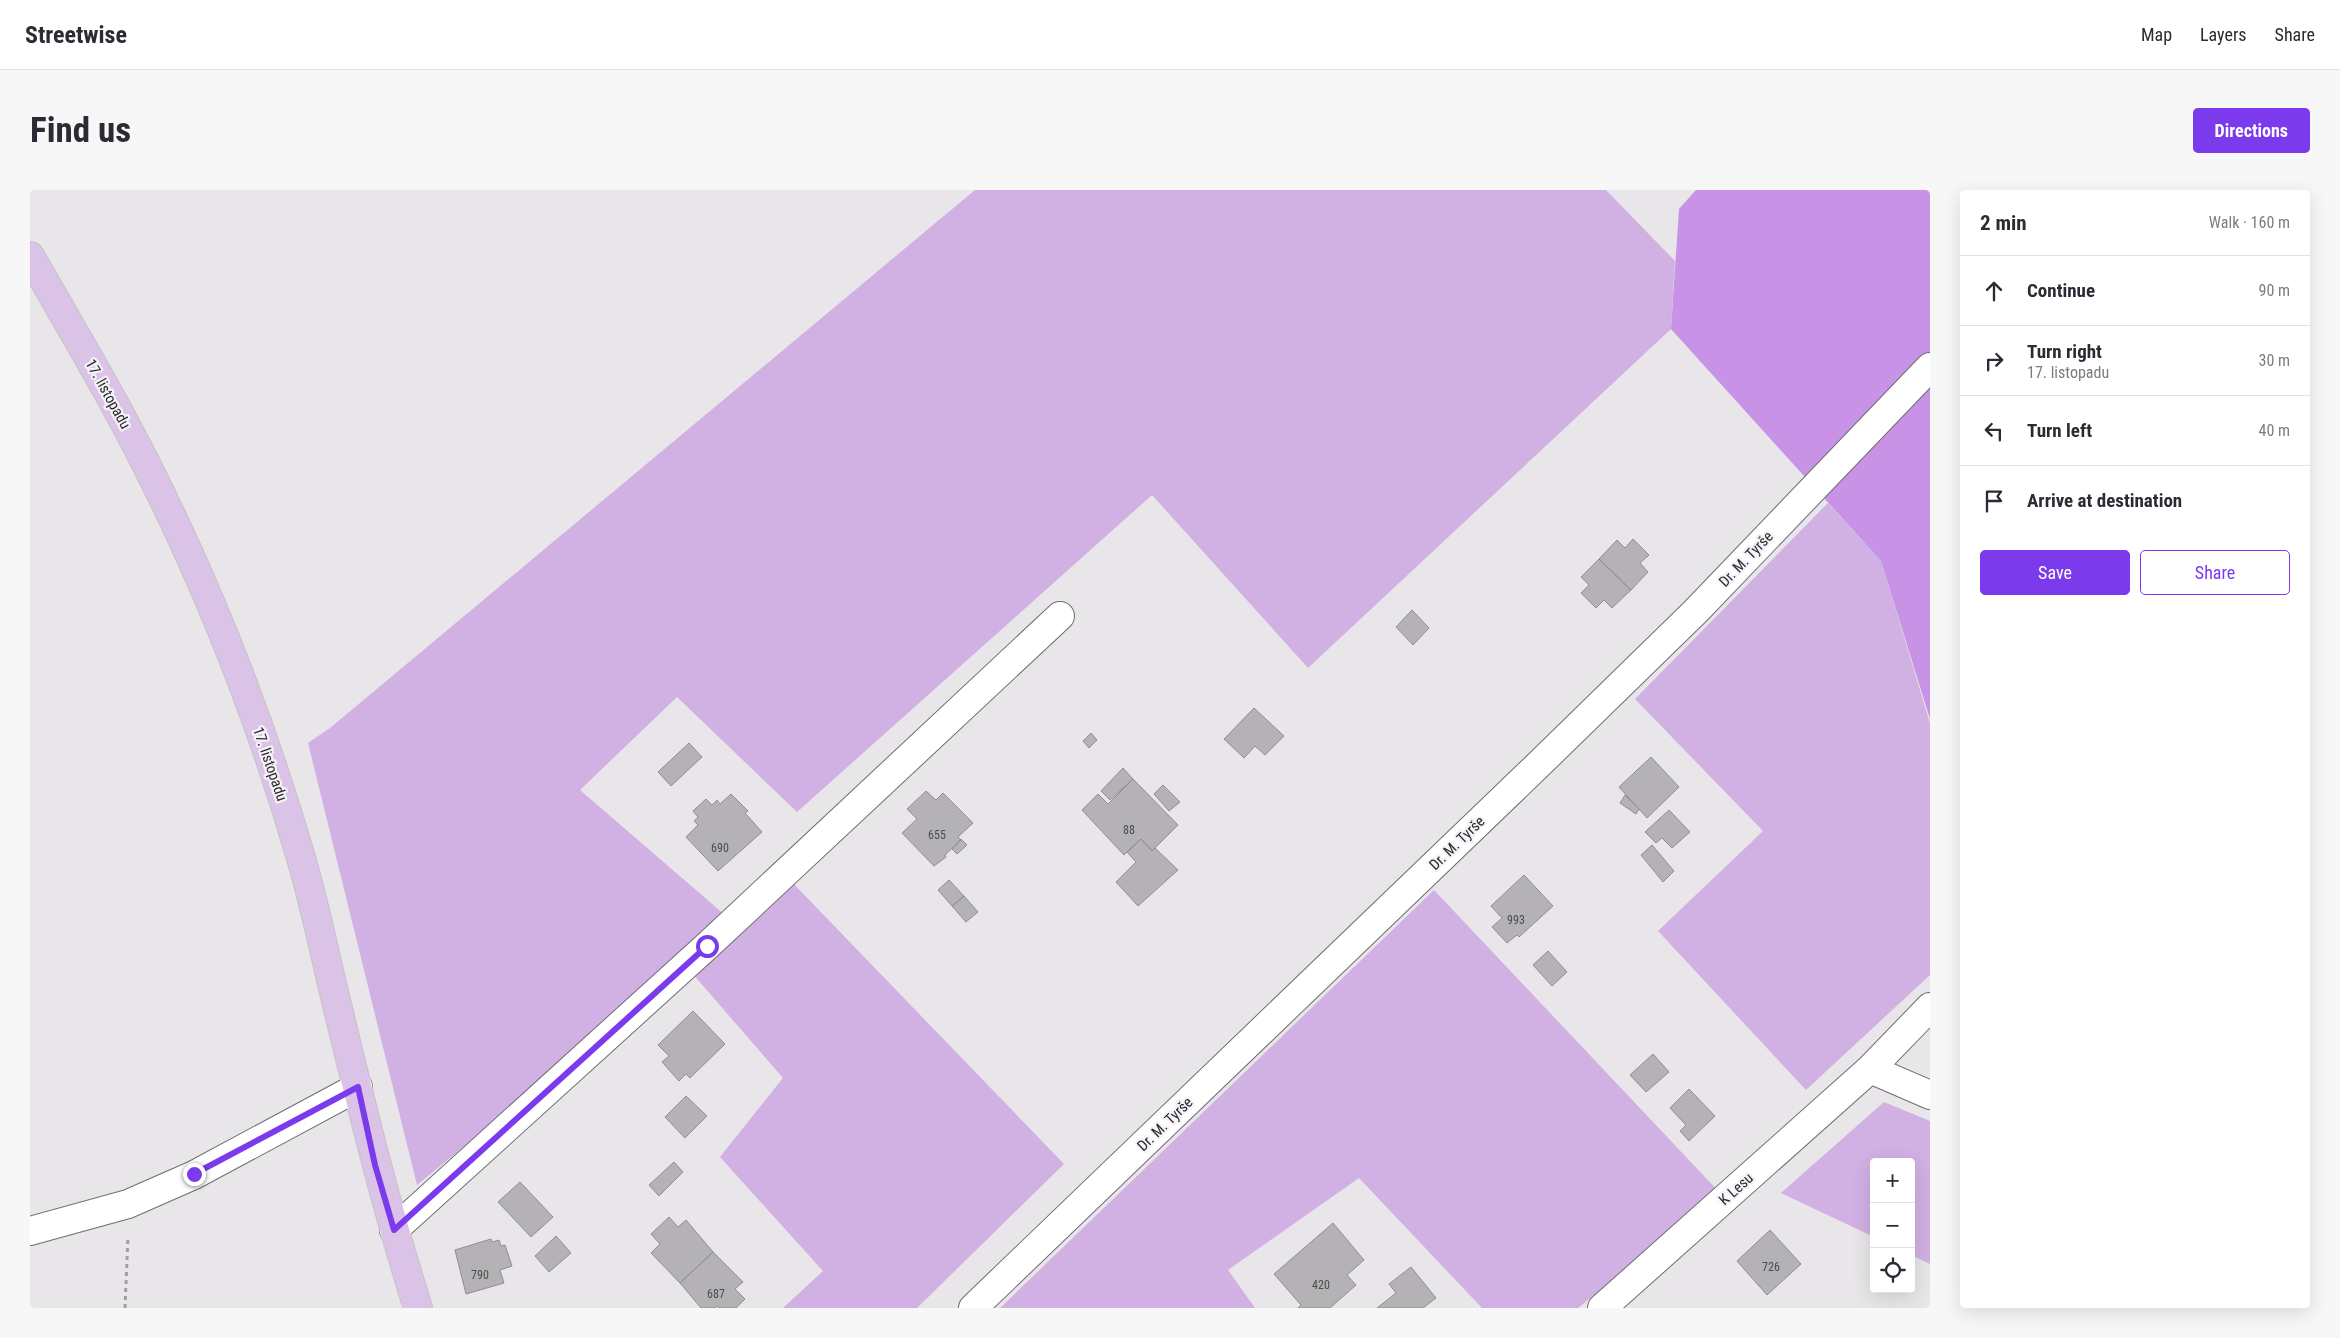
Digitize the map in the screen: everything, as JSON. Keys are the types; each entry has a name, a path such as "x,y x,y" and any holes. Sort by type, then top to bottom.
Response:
{"main road":[{"name":"17. listopadu","path":"30,256 109,394 156,484 200,581 245,691 302,860 358,1087 375,1165 418,1308"}],"street":[{"name":"Dr. M. Tyrše","path":"973,1308 1696,611 1930,367"},
{"path":"394,1230 707,946 1060,616"},
{"name":"K Lesu","path":"1602,1308 1870,1069 1930,1007"},
{"path":"1870,1069 1930,1095"},
{"path":"30,1231 128,1204 194,1174 358,1087"}],"path":[{"path":"126,1308 128,1204"}],"shaded area":[{"path":"975,190 1606,190 1675,261 1671,329 1308,668 1152,495 797,812 677,697 580,790 733,922 787,877 1064,1164 917,1308 783,1308 823,1271 720,1157 783,1078 685,965 417,1185 308,743 330,728"},
{"path":"1696,190 1930,190 1930,719 1881,561 1671,329 1679,209"},
{"path":"1828,503 1881,561 1930,723 1930,975 1806,1090 1658,931 1763,831 1635,699"},
{"path":"1434,890 1721,1194 1578,1308 1482,1308 1359,1178 1228,1270 1255,1308 1000,1308"},
{"path":"1884,1102 1930,1121 1930,1264 1915,1257 1915,1158 1870,1158 1870,1235 1781,1193"}],"building":[{"path":"1633,539 1649,555 1640,563 1648,572 1631,590 1599,559 1617,540 1625,548"},
{"path":"1599,559 1631,590 1612,608 1604,600 1596,608 1581,593 1589,585 1581,577"},
{"path":"1412,610 1429,628 1413,645 1396,627"},
{"path":"1254,708 1284,736 1265,755 1255,746 1244,758 1224,739"},
{"path":"1091,733 1097,740 1089,748 1083,741"},
{"path":"689,743 702,757 671,786 658,772"},
{"path":"1651,757 1679,787 1647,818 1619,787"},
{"path":"1123,768 1133,779 1110,800 1101,791"},
{"path":"1133,779 1178,825 1152,851 1141,839 1124,855 1082,810 1098,794 1108,804"},
{"path":"1163,785 1180,802 1169,811 1154,794"},
{"path":"926,791 936,800 943,793 973,823 958,837 961,840 945,855 946,857 934,866 902,833 917,819 907,809"},
{"path":"731,794 748,811 745,813 762,832 718,871 686,837 698,825 694,821 698,817 693,811 706,799 712,805 717,800 720,804"},
{"path":"1625,795 1639,809 1636,814 1620,803"},
{"path":"1669,810 1690,832 1672,848 1662,838 1656,843 1645,832"},
{"path":"961,839 967,845 957,854 952,849"},
{"path":"1141,839 1152,851 1155,848 1178,870 1138,906 1116,882 1136,862 1127,852"},
{"path":"1652,845 1674,871 1663,882 1641,855"},
{"path":"1524,875 1553,906 1519,937 1517,935 1507,943 1492,927 1502,918 1491,906"},
{"path":"949,880 964,896 952,906 938,890"},
{"path":"964,896 978,912 966,922 952,906"},
{"path":"1548,951 1567,972 1552,986 1533,965"},
{"path":"693,1011 725,1044 690,1078 686,1074 679,1081 662,1062 669,1056 658,1045"},
{"path":"1653,1054 1669,1072 1646,1092 1630,1075"},
{"path":"1689,1089 1715,1116 1689,1141 1680,1131 1686,1125 1670,1108"},
{"path":"686,1096 707,1116 685,1138 665,1117"},
{"path":"674,1162 683,1172 659,1196 649,1185"},
{"path":"520,1182 553,1217 531,1237 498,1202"},
{"path":"669,1217 678,1227 686,1220 713,1252 680,1283 651,1253 660,1244 651,1234"},
{"path":"1333,1223 1364,1260 1347,1275 1356,1285 1330,1308 1298,1308 1301,1305 1274,1274"},
{"path":"1770,1230 1801,1264 1767,1295 1737,1261"},
{"path":"556,1236 571,1253 549,1272 535,1256"},
{"path":"491,1239 492,1242 499,1240 501,1246 505,1245 512,1266 500,1270 504,1283 466,1294 455,1250"},
{"path":"713,1252 743,1282 735,1289 745,1299 736,1308 719,1308 717,1306 715,1308 701,1308 680,1283"},
{"path":"1411,1267 1436,1298 1423,1308 1377,1308 1396,1293 1389,1284"}],"route":[{"path":"194,1174 358,1087 375,1165 394,1230 707,946"}]}
